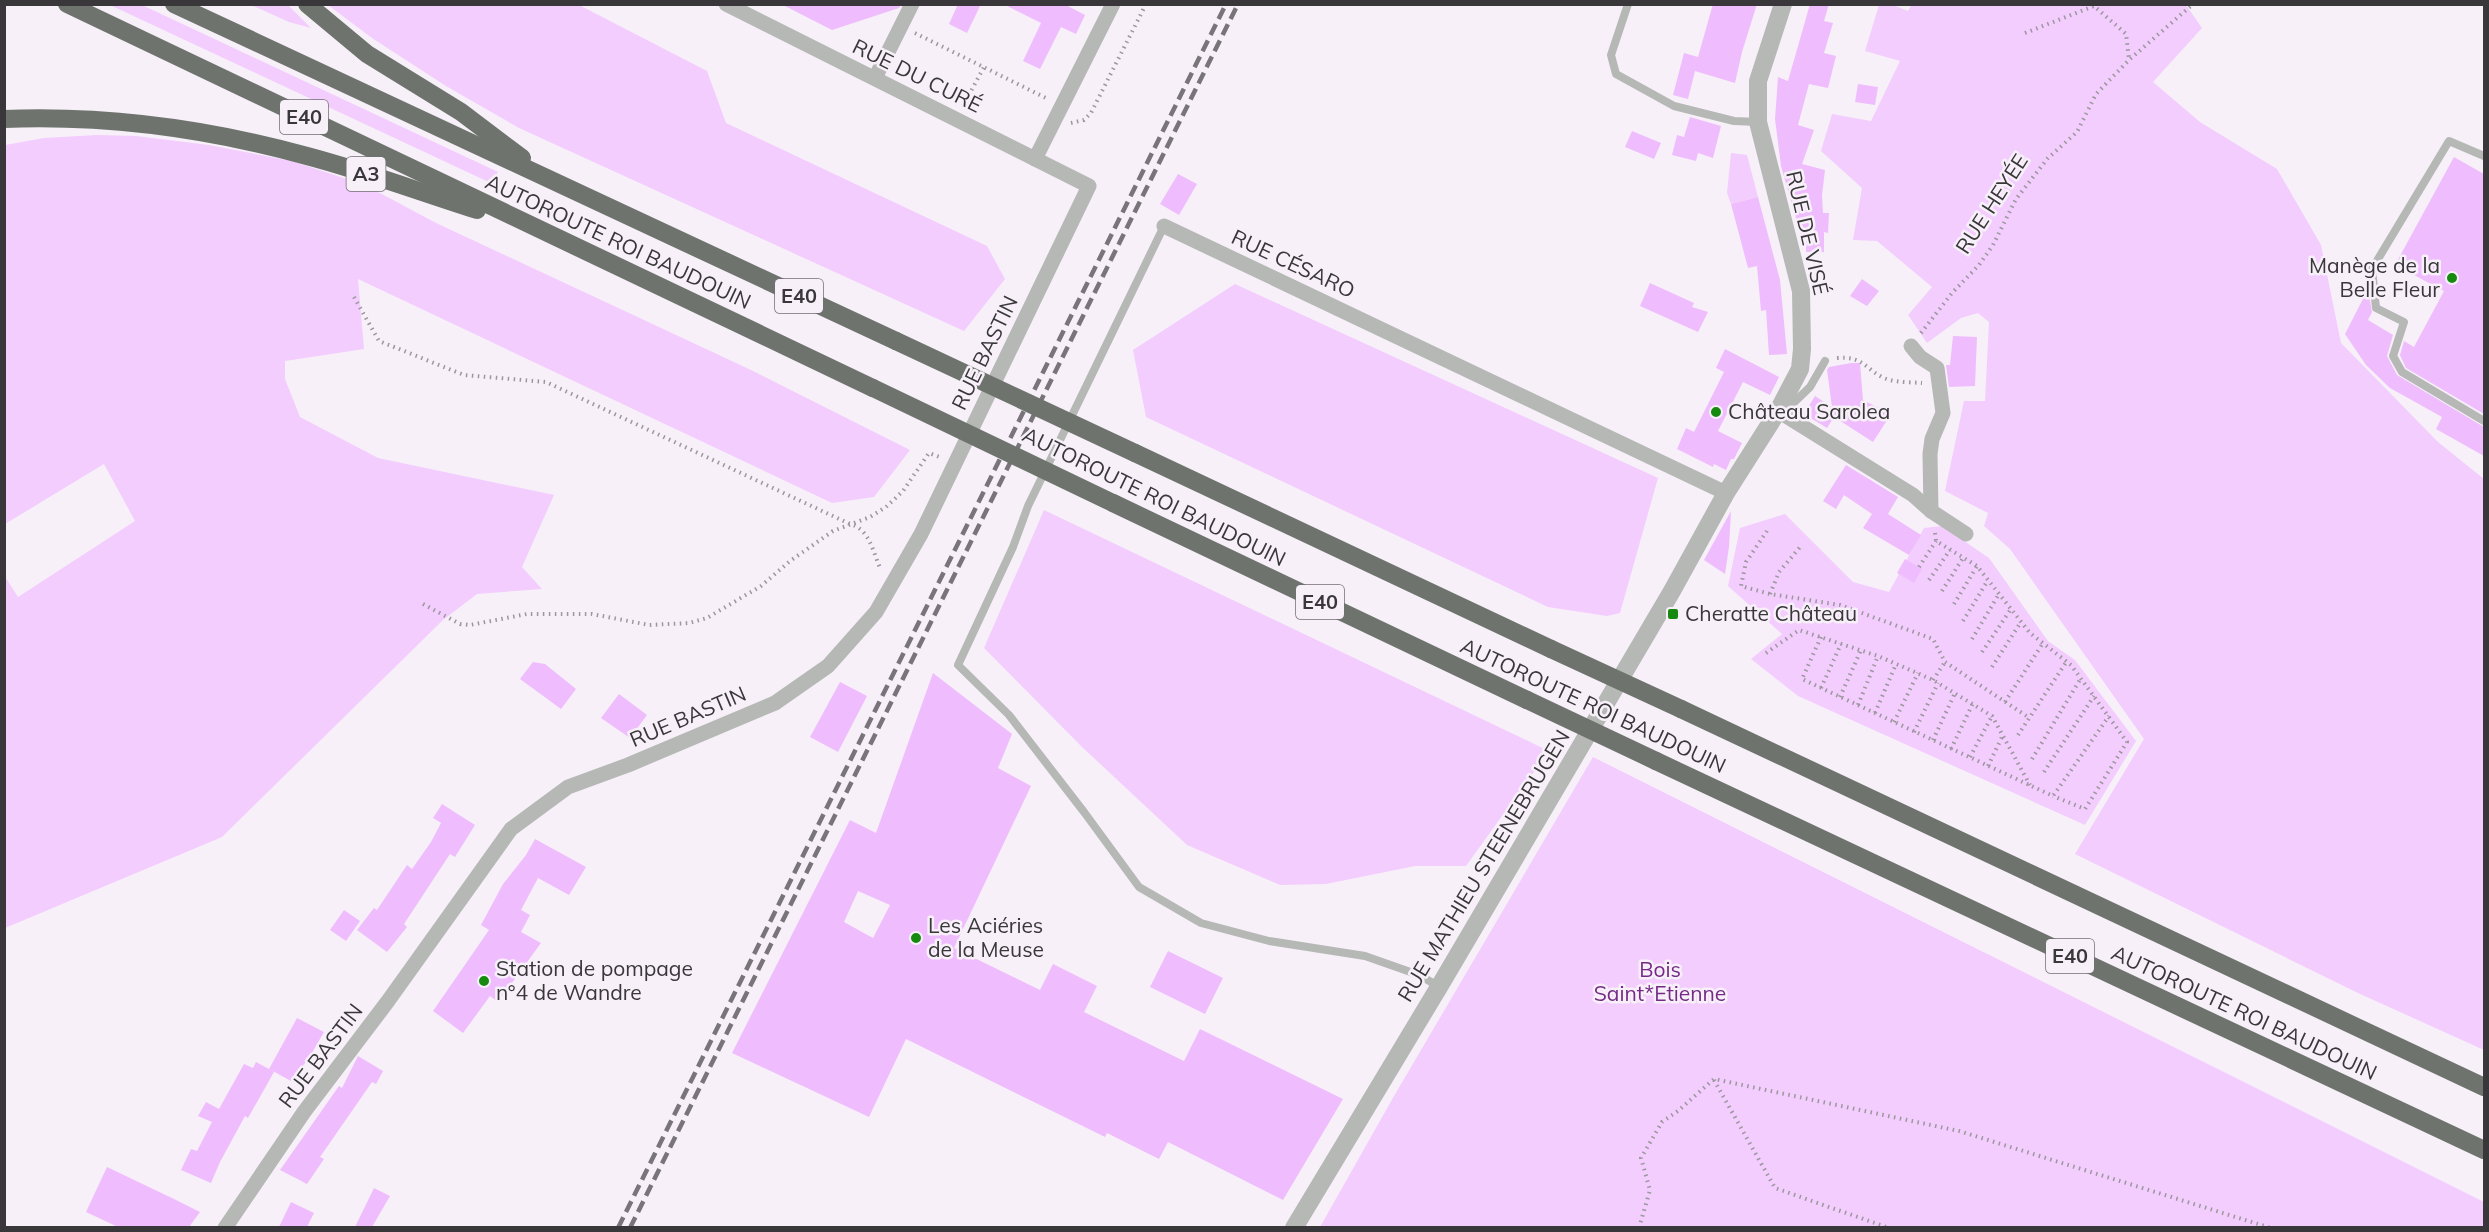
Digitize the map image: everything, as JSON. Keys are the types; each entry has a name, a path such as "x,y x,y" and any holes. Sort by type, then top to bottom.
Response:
{"highway":[{"name":"AUTOROUTE ROI BAUDOUIN","path":"67,4 1527,700 2484,1150"},
{"name":"AUTOROUTE ROI BAUDOUIN","path":"174,4 2484,1087"},
{"path":"307,4 367,54 461,112 552,181"},
{"name":"A3","path":"4,119 74,118 179,129 280,149 339,165 541,230"},
{"name":"A3","path":"4,132 111,123"}],"street":[{"name":"RUE DU CURÉ","path":"726,4 1089,186"},
{"path":"875,78 912,4"},
{"path":"1035,159 1113,4"},
{"name":"RUE DE VISÉ","path":"1726,493 1781,412 1800,369 1801,291 1758,122 1758,81 1783,4"},
{"name":"RUE BASTIN","path":"225,1227 304,1112 388,1001 511,829 568,787 628,765 775,703 828,666 876,612 921,534 1089,186"},
{"name":"RUE CÉSARO","path":"1164,226 1726,493"},
{"path":"1911,346 1920,357 1937,368 1939,380 1943,413 1932,439 1930,454 1931,511"},
{"path":"1781,412 1913,495 1931,511 1966,534"},
{"name":"RUE MATHIEU STEENEBRUGEN","path":"1294,1227 1439,987 1672,591 1726,493"}],"lane":[{"path":"1628,4 1611,55 1616,74 1674,106 1734,121 1758,122"},
{"path":"2484,156 2449,141 2372,269 2376,308 2404,322 2393,356 2402,372 2484,422"},
{"name":"RUE CÉSARO","path":"1164,226 1033,495 1013,548 958,665 1009,715 1139,887 1202,923 1269,941 1365,956 1419,975 1439,987"},
{"path":"1781,412 1810,387 1825,361"}],"path":[{"path":"901,26 984,67 1076,123 1084,120 1091,113 1146,4"},
{"name":"RUE HEYÉE","path":"1911,346 1952,293 1979,265 1993,244 2016,199 2048,158 2077,132 2096,94 2129,60 2193,4"},
{"path":"2025,33 2094,6 2126,34 2129,60"},
{"path":"956,119 984,67"},
{"path":"354,297 379,341 464,375 546,382 850,524 859,526 866,535 885,578 894,583"},
{"path":"1825,361 1841,358 1863,361 1883,377 1899,382 1924,383 1939,380"},
{"path":"423,604 460,624 470,625 527,614 549,613 592,615 649,625 688,623 727,608 761,586 833,531 870,517 903,491 929,453 956,462"},
{"path":"1919,567 1936,541 1931,511"},
{"path":"1767,531 1746,561 1742,586 1770,594 1840,605 1933,639 1945,662 2028,717"},
{"path":"1821,637 1802,679 2085,809 2127,742 2067,661 2030,633 1977,566 1936,541"},
{"path":"1770,594 1779,572 1801,546"},
{"path":"1929,580 1950,550"},
{"path":"1942,591 1963,558"},
{"path":"1954,604 1977,566"},
{"path":"1963,621 1988,580"},
{"path":"1972,639 1999,594"},
{"path":"1982,652 2011,609"},
{"path":"1992,667 2020,622"},
{"path":"1766,653 1799,630 1878,656 1936,681 1992,716 2031,786"},
{"path":"2005,702 2043,643"},
{"path":"1821,688 1841,644"},
{"path":"1840,697 1861,650"},
{"path":"1858,705 1878,656"},
{"path":"2019,735 2028,717 2067,661"},
{"path":"1914,732 1945,662"},
{"path":"1875,713 1896,664"},
{"path":"1894,722 1918,673"},
{"path":"2032,759 2081,678"},
{"path":"1933,740 1955,693"},
{"path":"2044,772 2094,696"},
{"path":"1951,749 1973,704"},
{"path":"1970,758 1992,716"},
{"path":"2053,796 2109,716"},
{"path":"1988,766 2003,735"},
{"path":"1639,1227 1650,1190 1641,1158 1662,1122 1714,1079"},
{"path":"1714,1079 1775,1188 1889,1227"},
{"path":"1714,1079 1959,1131 2271,1227"}],"green space":[{"path":"1912,4 2186,5 2202,28 2153,82 2200,122 2277,169 2321,245 2341,343 2438,442 2484,479 2484,1050 2358,993 2075,854 2144,739 2010,549 1984,526 1988,513 1945,491 1964,401 1985,401 1989,322 1978,313 1961,318 1927,343 1908,315 1932,287 1877,241 1853,240 1862,188 1821,151 1832,114 1871,121 1900,61 1865,51 1879,5 1893,5 1908,11"},
{"path":"110,5 142,5 498,172 494,178 495,185"},
{"path":"251,5 288,5 311,28 289,22"},
{"path":"328,5 579,5 707,71 726,123 987,246 1005,279 964,331 519,128 446,86 372,38"},
{"path":"97,135 136,136 209,145 292,161 365,185 436,223 751,370 910,450 874,497 832,503 358,279 364,349 285,361 285,379 300,417 378,458 554,495 522,567 542,589 477,594 443,620 222,837 5,928 4,575 18,597 135,521 104,464 5,524 5,145 44,138"},
{"path":"1731,153 1747,155 1758,197 1731,204 1727,193"},
{"path":"1235,284 1658,478 1620,613 1607,616 1548,607 1146,417 1133,350"},
{"path":"1044,510 1549,751 1466,866 1415,866 1326,884 1280,885 1187,845 1081,746 984,648"},
{"path":"1785,514 1853,582 1889,592 1924,528 1942,526 1989,558 2048,641 2075,660 2136,741 2085,825 1798,696 1751,659 1782,634 1728,586 1740,528"},
{"name":"Bois Saint*Etienne","path":"1593,757 2484,1202 2484,1227 1320,1227 1394,1096"}],"building":[{"path":"781,4 900,4 900,6 832,30"},
{"path":"958,4 981,4 967,33 949,24"},
{"path":"1003,4 1064,4 1085,15 1076,34 1061,27 1040,69 1023,61 1041,23"},
{"path":"1713,4 1757,4 1735,83 1695,71 1688,99 1673,95 1684,53 1698,57"},
{"path":"1810,4 1829,4 1824,21 1833,23 1824,53 1836,56 1828,88 1809,84 1798,125 1814,130 1802,164 1825,170 1822,195 1823,213 1829,213 1828,233 1824,232 1824,252 1806,252 1806,238 1802,239 1781,166 1775,119 1778,77 1788,81"},
{"path":"1858,84 1878,87 1875,105 1855,102"},
{"path":"1690,117 1721,126 1713,158 1698,153 1696,161 1672,155 1677,135 1684,137"},
{"path":"1632,131 1661,143 1654,159 1625,147"},
{"name":"Manège de la Belle Fleur","path":"2454,157 2484,174 2484,414 2406,368 2400,355 2404,341 2414,347 2444,291 2395,265"},
{"path":"1178,174 1197,184 1179,215 1160,204"},
{"path":"1758,197 1780,280 1787,354 1769,355 1766,310 1761,311 1757,266 1748,268 1731,204"},
{"path":"1862,279 1879,291 1867,306 1850,296"},
{"path":"1650,283 1694,303 1692,307 1708,312 1698,332 1640,306"},
{"path":"2368,289 2372,312 2368,320 2393,335 2387,356 2397,375 2484,427 2484,456 2436,429 2442,417 2390,388 2366,365 2345,334"},
{"path":"1953,336 1977,337 1975,386 1949,387 1946,365 1950,365"},
{"name":"Château Sarolea","path":"1725,349 1779,377 1770,395 1743,382 1718,431 1742,443 1726,470 1714,464 1713,467 1677,449 1686,428 1694,432 1724,372 1716,368"},
{"path":"1860,363 1863,400 1891,414 1873,442 1834,417 1827,428 1804,414 1815,396 1832,407 1827,370 1829,367"},
{"path":"1846,465 1898,497 1888,514 1921,535 1909,555 1863,528 1872,514 1844,495 1836,509 1823,501"},
{"path":"1731,511 1729,547 1725,574 1704,560"},
{"path":"1905,559 1922,569 1914,583 1897,573"},
{"path":"533,662 545,664 576,689 561,709 520,679"},
{"name":"Les Aciéries de la Meuse","path":"933,673 1012,734 998,768 1031,786 954,948 1040,990 1053,964 1097,986 1084,1012 1184,1061 1200,1029 1343,1099 1283,1200 1168,1142 1159,1159 1107,1133 1105,1137 906,1039 869,1117 732,1053 850,820 876,833","holes":["858,891 890,905 873,938 844,922"]},
{"path":"840,682 867,696 838,752 810,737"},
{"path":"619,694 647,715 630,738 601,718"},
{"path":"442,804 475,825 455,857 450,854 404,924 407,927 387,952 357,930 374,908 377,910 407,865 412,869 431,842 441,823 433,818"},
{"path":"535,839 586,867 569,895 538,878 521,910 530,915 521,932 541,943 498,1002 490,996 463,1033 433,1011 489,930 481,925 503,884 526,855"},
{"path":"344,910 360,921 346,941 330,930"},
{"path":"1168,951 1223,978 1205,1014 1150,987"},
{"path":"297,1018 324,1032 309,1058 291,1081 269,1069"},
{"path":"358,1056 383,1071 376,1084 372,1082 320,1157 324,1159 307,1184 280,1170 339,1086 342,1088"},
{"path":"256,1062 274,1072 248,1118 245,1116 211,1183 181,1170 191,1149 197,1151 212,1122 198,1116 206,1102 219,1109 244,1064 253,1068"},
{"path":"107,1167 200,1212 189,1227 118,1227 86,1212"},
{"path":"374,1188 390,1196 372,1227 355,1227"},
{"path":"291,1202 314,1213 307,1227 279,1227"}],"railway":[{"path":"618,1228 1226,4"},
{"path":"630,1228 1238,4"}],"place":[{"name":"Manège de la Belle Fleur","path":"2452,278"},
{"name":"Château Sarolea","path":"1716,412"},
{"name":"Cheratte Château","path":"1673,614"},
{"name":"Les Aciéries de la Meuse","path":"916,938"},
{"name":"Station de pompage n°4 de Wandre","path":"484,981"}]}
